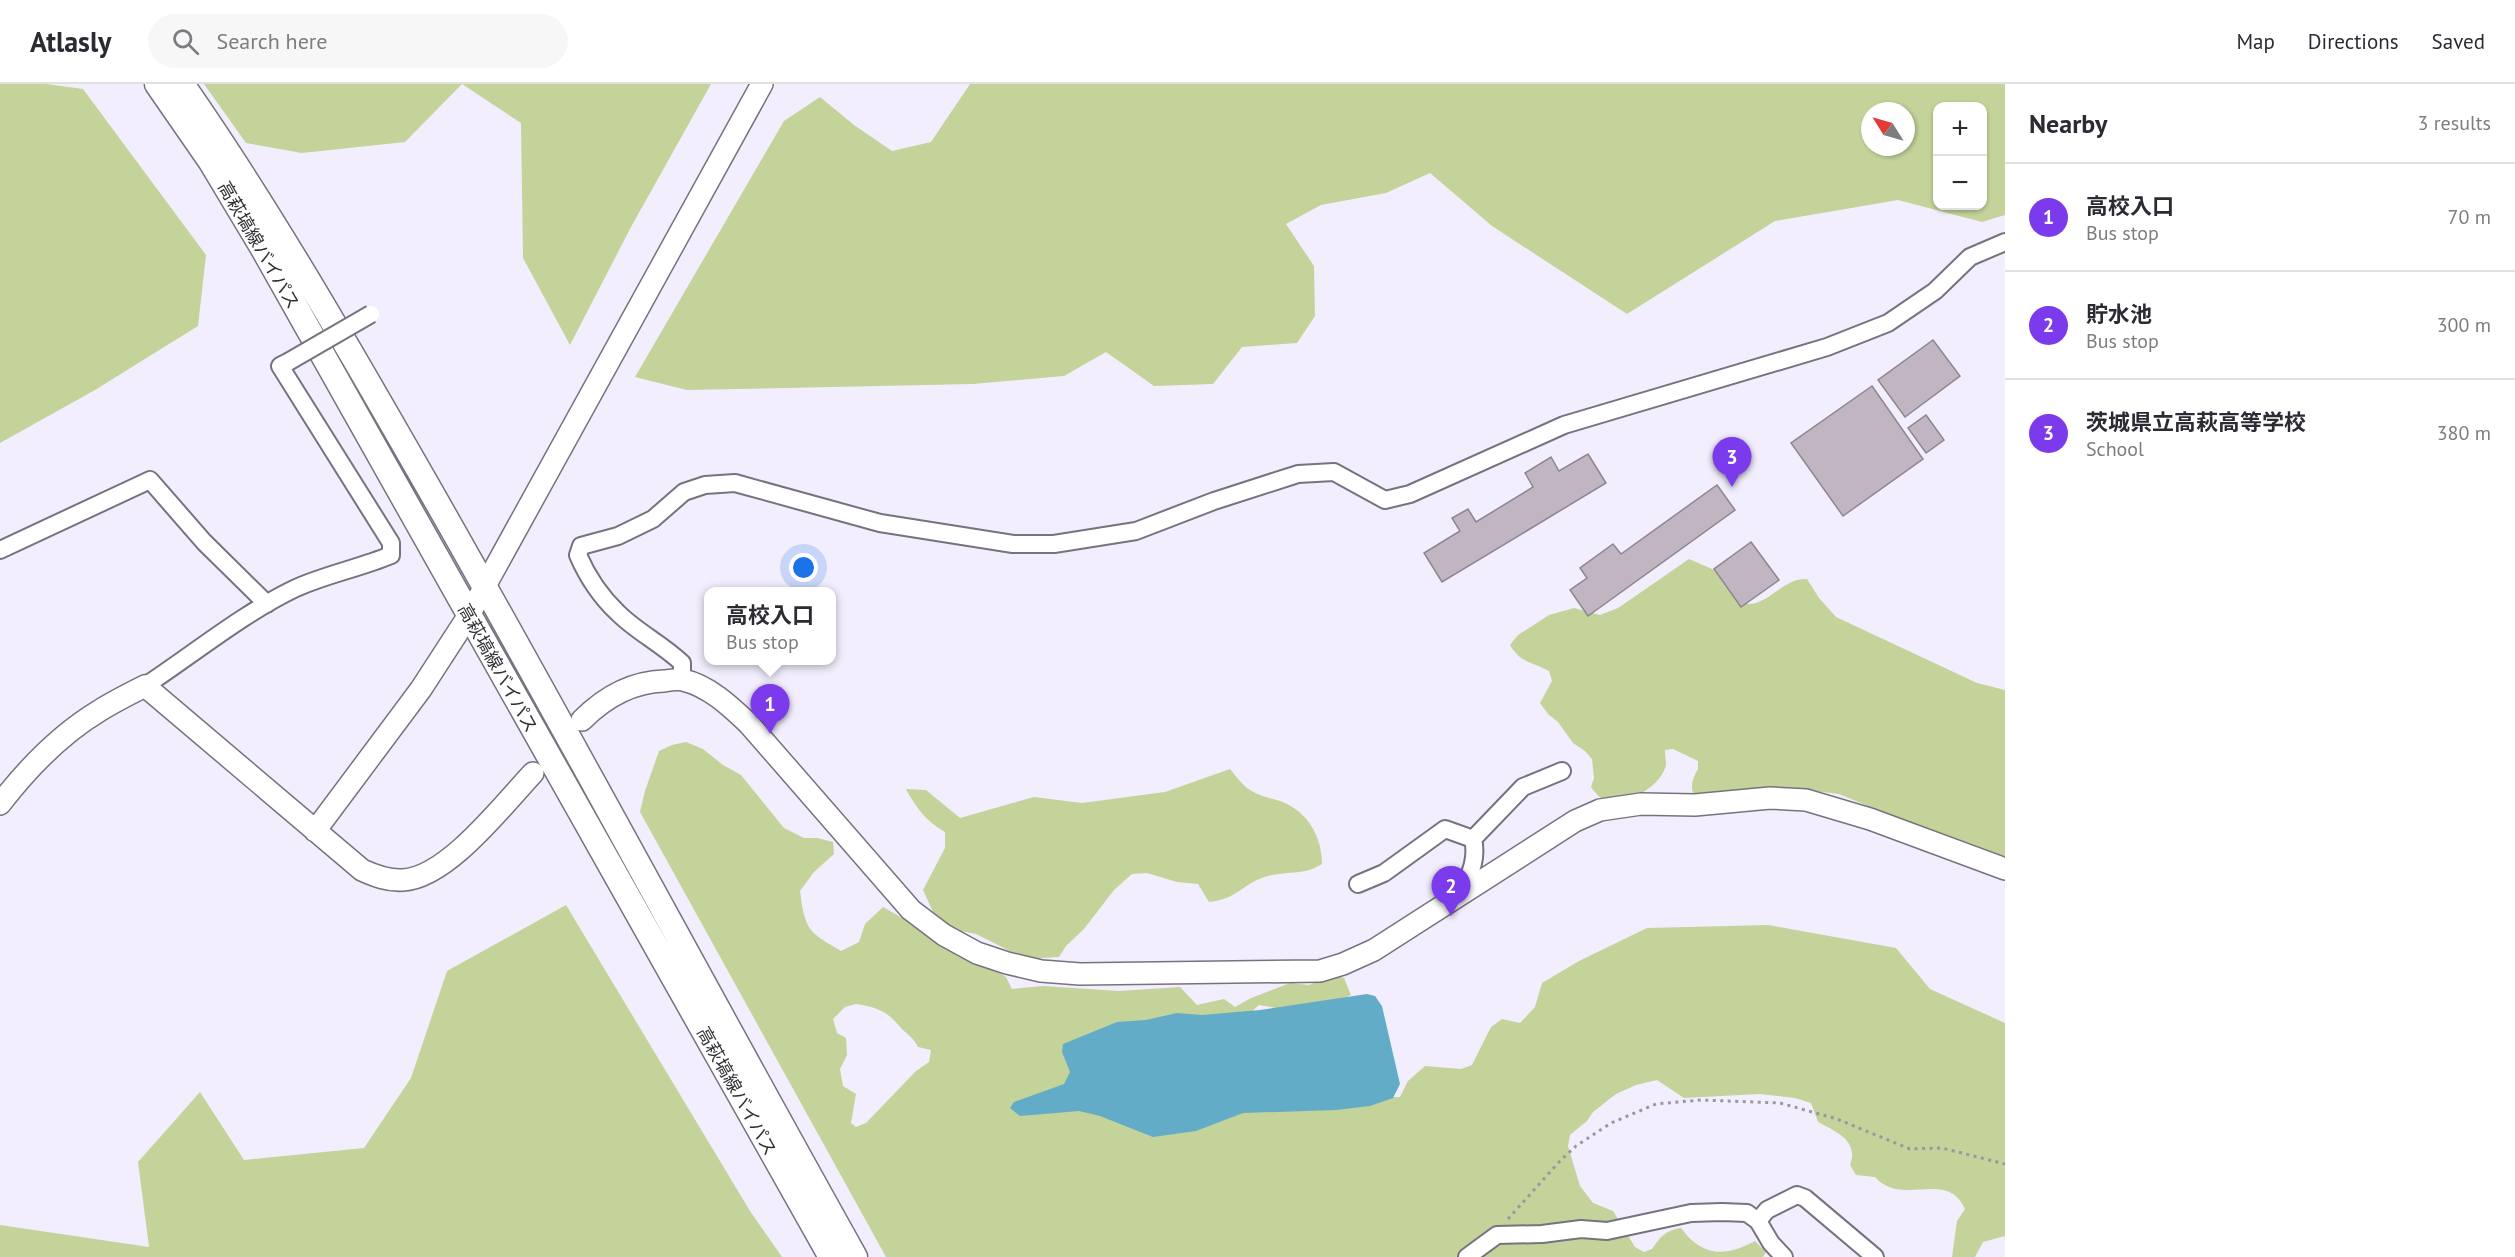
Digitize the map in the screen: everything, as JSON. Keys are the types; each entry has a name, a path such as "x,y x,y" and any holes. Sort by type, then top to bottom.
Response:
{"main road":[{"name":"高萩塙線バイパス","path":"157,84 220,156 298,263 485,586 754,1101 831,1257"},
{"name":"高萩塙線バイパス","path":"182,84 220,156 262,248 468,615 754,1101 855,1257"}],"street":[{"path":"315,831 421,689 468,615 762,84"},
{"path":"682,680 682,663 656,640 620,615 605,599 578,555 581,546 618,536 635,528 653,519 684,492 705,485 735,483 880,523 1013,544 1054,544 1136,531 1214,501 1298,474 1334,472 1385,500 1410,494 1563,425 1827,347 1878,327 1935,291 1970,257 2005,242"},
{"path":"0,804 31,766 98,711 144,686 267,604 295,589 331,574 371,564 391,555 391,543 280,366 374,314"},
{"path":"0,550 150,480 204,542 267,604"},
{"path":"582,720 610,696 629,687 652,681 682,680 727,703 749,724 911,910 944,935 977,952 1007,963 1041,971 1080,974 1320,971 1343,964 1374,950 1575,822 1600,810 1641,804 1695,805 1770,798 1806,800 1870,819 2005,869"},
{"path":"144,686 362,870 378,877 404,880 434,871 453,856 533,773"},
{"path":"1461,895 1474,862 1473,839 1523,787 1562,771"},
{"path":"1358,884 1384,873 1445,829 1473,839"},
{"path":"1758,1221 1767,1210 1797,1195 1805,1198 1875,1257"},
{"path":"1467,1257 1497,1235 1542,1234 1581,1229 1607,1231 1700,1212 1748,1213 1758,1221 1771,1243 1784,1257"}],"path":[{"path":"1497,1235 1526,1198 1576,1146 1611,1123 1656,1104 1701,1101 1780,1102 1837,1119 1910,1149 1942,1148 2005,1164"}],"green space":[{"path":"0,84 46,84 83,89 206,255 198,326 95,390 0,443"},
{"path":"204,84 462,84 405,142 302,153 246,143"},
{"path":"462,84 711,84 631,227 570,345 523,258 521,123"},
{"path":"970,84 2005,84 2005,215 1982,222 1936,210 1987,210 1987,102 1933,102 1933,209 1898,200 1775,221 1627,314 1492,226 1430,173 1386,193 1321,205 1286,224 1314,266 1315,316 1297,343 1242,347 1213,384 1154,386 1106,352 1064,376 973,384 687,390 635,377 784,121 820,97 854,125 892,151 931,142"},
{"path":"1689,559 1719,572 1748,604 1763,600 1791,582 1807,579 1819,598 1836,617 1977,683 2005,690 2005,857 1931,832 1839,794 1783,787 1744,790 1696,799 1692,784 1698,769 1698,761 1673,749 1665,750 1666,765 1663,773 1644,792 1626,800 1617,801 1606,800 1598,796 1591,787 1594,778 1592,759 1573,743 1540,703 1552,681 1549,671 1523,659 1510,645 1518,635 1549,615 1574,608 1600,615 1618,608"},
{"path":"686,742 703,749 723,765 741,775 784,828 804,838 833,842 834,854 814,872 800,891 806,922 810,928 821,939 841,951 859,942 865,924 883,907 1006,977 1012,989 1043,986 1119,991 1180,987 1197,1005 1224,999 1235,1007 1251,998 1290,983 1309,985 1334,974 1344,978 1351,995 1309,1014 1259,1005 1250,1013 1389,1097 1400,1097 1408,1081 1425,1066 1461,1069 1472,1065 1491,1027 1502,1019 1520,1023 1535,1007 1542,983 1579,961 1647,928 1768,925 1896,948 1930,989 2005,1023 2005,1236 1983,1242 1975,1257 1952,1257 1957,1221 1965,1209 1957,1197 1947,1191 1936,1189 1898,1189 1886,1186 1875,1177 1856,1175 1850,1165 1852,1157 1849,1143 1839,1134 1818,1122 1811,1103 1795,1098 1759,1094 1684,1098 1657,1080 1636,1085 1616,1094 1593,1112 1587,1121 1570,1135 1568,1146 1580,1186 1593,1203 1613,1211 1635,1247 1644,1252 1652,1249 1667,1232 1681,1228 1697,1245 1715,1251 1734,1250 1755,1241 1766,1252 1763,1257 886,1257 640,812 659,751","holes":["856,1004 887,1014 913,1039 918,1047 931,1050 929,1062 916,1071 866,1123 856,1127 851,1123 856,1094 843,1086 840,1069 847,1055 846,1038 837,1033 833,1019 845,1007"]},
{"path":"1230,769 1250,790 1284,803 1303,816 1314,830 1320,846 1322,864 1303,871 1275,874 1259,879 1227,898 1209,902 1198,884 1177,882 1147,873 1132,874 1114,890 1059,957 1026,959 976,934 956,930 933,912 923,890 945,848 945,832 922,814 906,789 926,790 960,818 1034,797 1082,803 1165,792"},
{"path":"566,905 750,1211 782,1257 0,1257 0,1225 149,1247 138,1162 200,1092 244,1160 364,1148 411,1078 447,971"}],"water":[{"path":"1367,994 1375,996 1382,1006 1400,1084 1393,1098 1370,1106 1336,1110 1243,1113 1196,1131 1153,1137 1100,1116 1079,1111 1020,1116 1010,1108 1014,1102 1064,1084 1070,1072 1062,1052 1063,1044 1117,1022 1146,1020 1177,1013 1202,1015 1260,1010"}],"building":[{"path":"1933,340 1960,376 1905,417 1878,380"},
{"path":"1872,386 1923,459 1843,516 1791,443"},
{"path":"1926,415 1944,440 1926,453 1908,428"},
{"path":"1588,454 1606,483 1442,582 1424,553 1460,531 1452,518 1468,509 1476,522 1533,487 1525,473 1551,457 1559,471"},
{"path":"1717,485 1735,510 1588,616 1570,590 1587,578 1580,568 1613,544 1621,554"},
{"path":"1751,542 1779,580 1741,607 1714,569"}],"place":[{"name":"茨城県立高萩高等学校","path":"1732,487"},
{"name":"高校入口","path":"770,734"},
{"name":"貯水池","path":"1451,916"}]}
